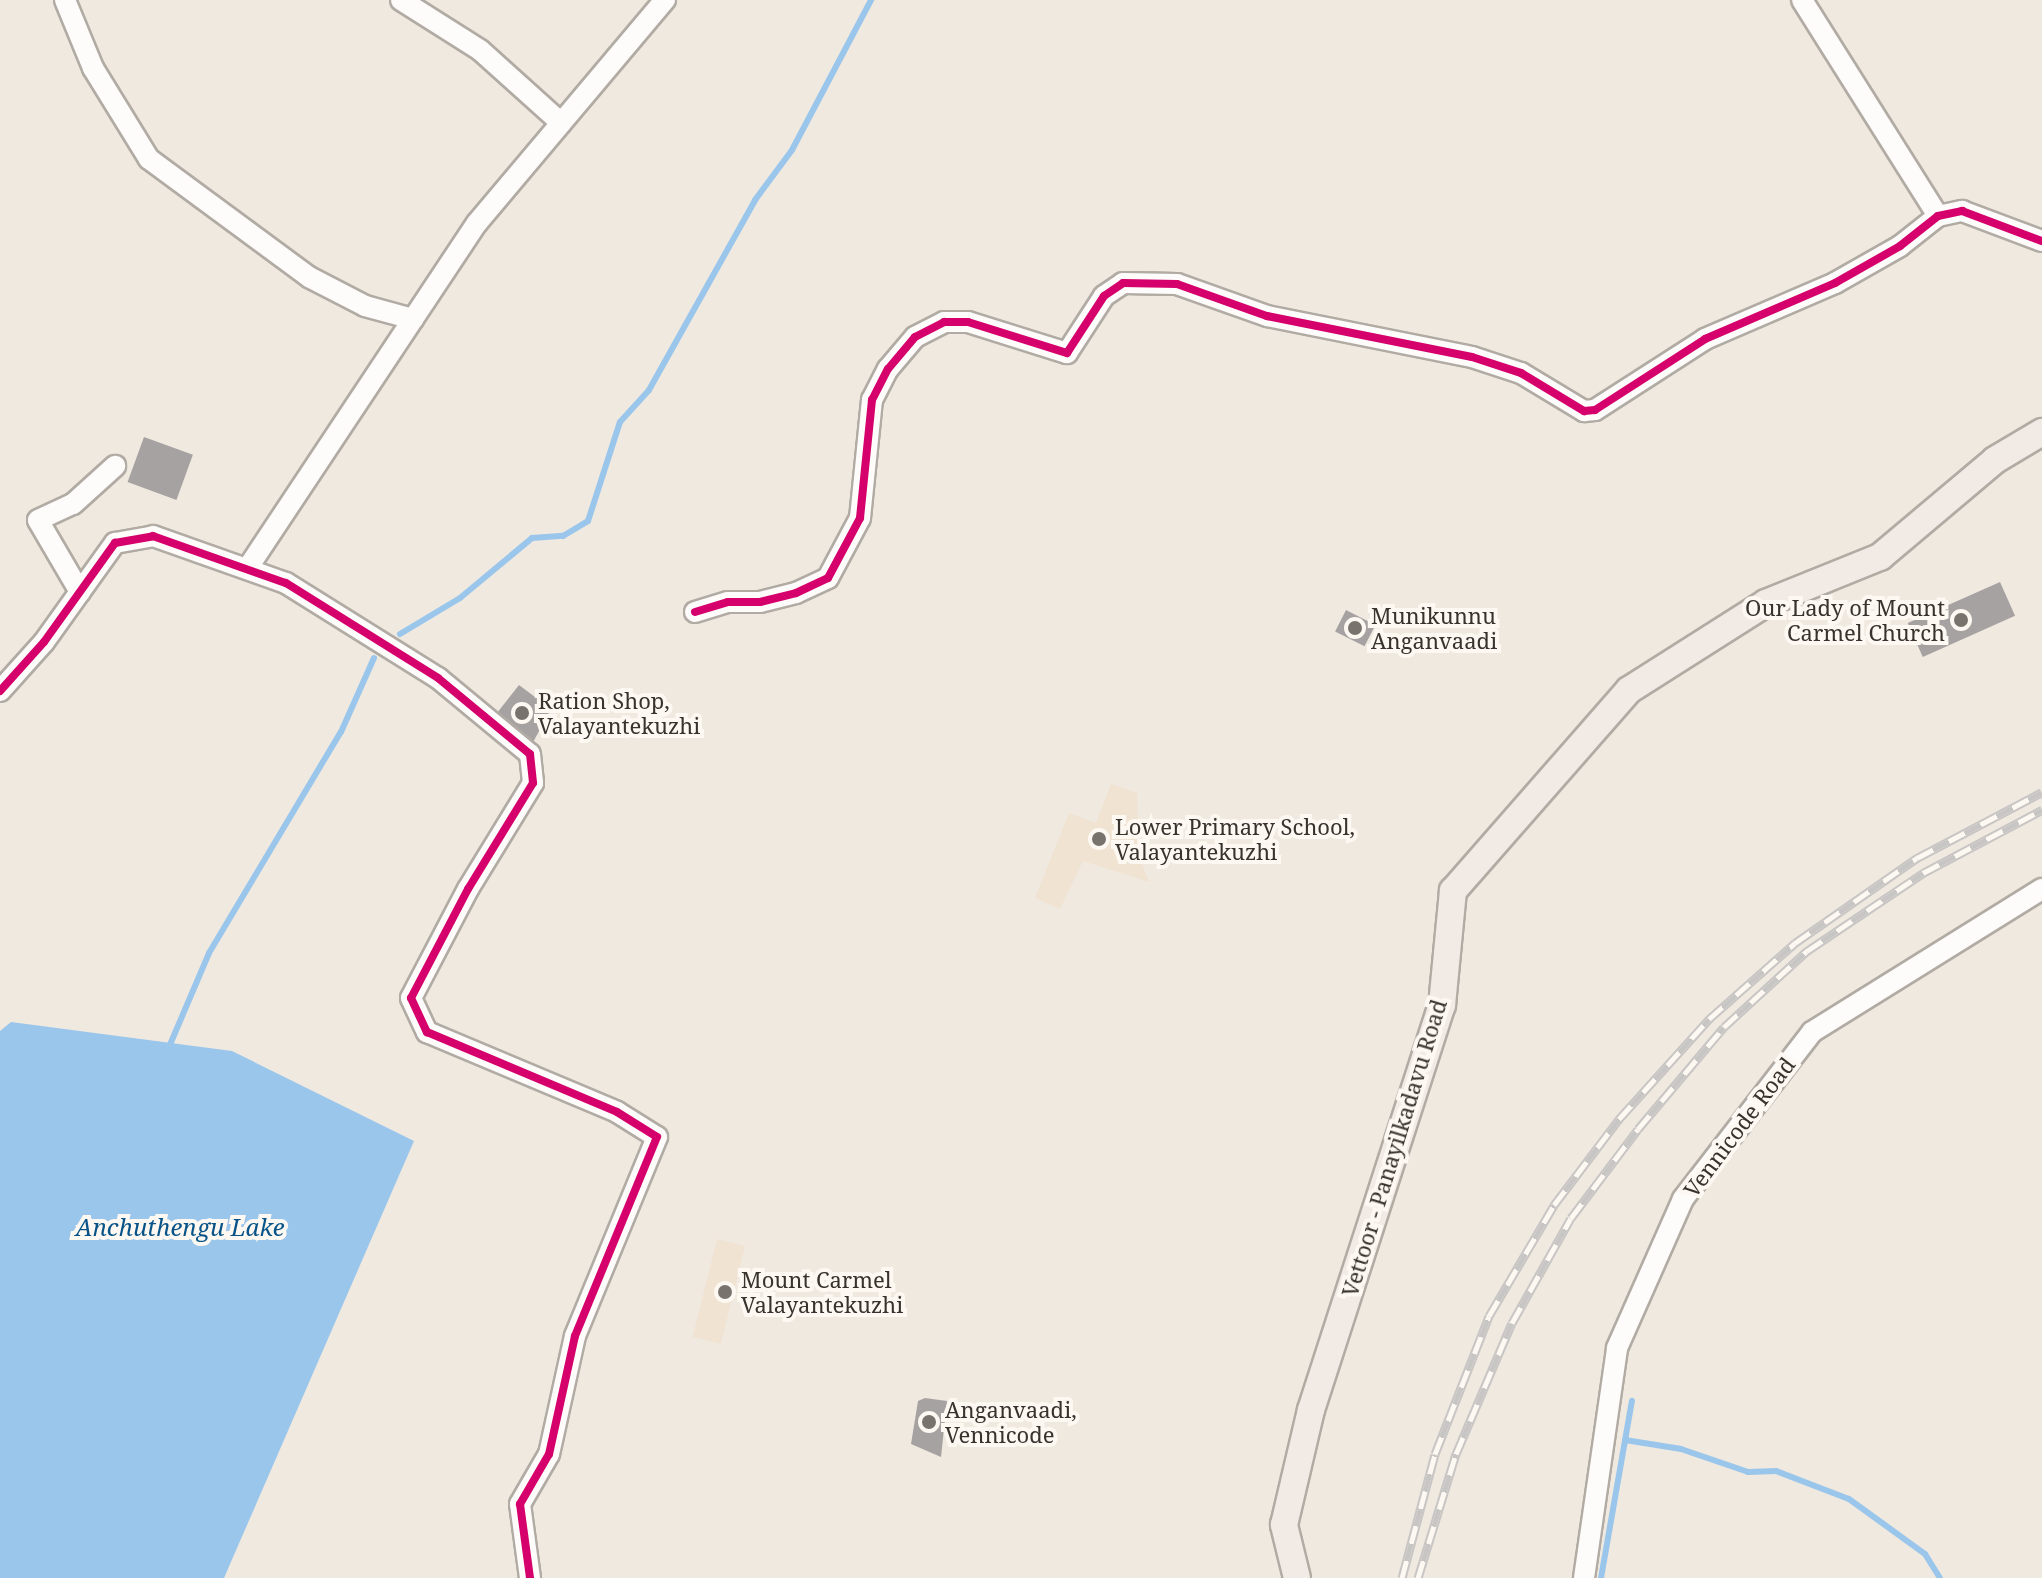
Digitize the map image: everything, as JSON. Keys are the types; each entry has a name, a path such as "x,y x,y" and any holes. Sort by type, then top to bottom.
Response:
{"main road":[{"name":"Vettoor - Panayilkadavu Road","path":"1297,1578 1284,1525 1287,1511 1311,1410 1442,1005 1453,891 1629,690 1766,603 1880,557 1995,460 2042,432"}],"street":[{"path":"65,0 93,68 149,159 309,277 365,306 413,319"},
{"path":"401,0 480,50 561,123"},
{"path":"247,569 477,223 665,0"},
{"path":"1802,0 1938,216"},
{"path":"695,612 728,602 760,602 796,593 828,578 860,518 872,400 888,369 915,337 944,322 968,322 1067,353 1104,296 1123,283 1177,284 1267,316 1472,357 1521,373 1584,411 1595,410 1705,339 1835,283 1900,246 1938,216 1975,214 2042,241"},
{"path":"80,592 38,520 73,504 115,466"},
{"path":"0,691 80,592 115,543 153,536 286,583 438,678 530,754 533,783 468,889 411,998 427,1032 617,1112 657,1137 575,1336 549,1454 520,1504 530,1578"},
{"name":"Vennicode Road","path":"1584,1578 1617,1348 1683,1199 1812,1032 2042,889"}],"shaded area":[{"name":"Lower Primary School, Valayantekuzhi","path":"1111,784 1137,793 1139,856 1149,882 1083,861 1060,909 1035,898 1069,813 1096,823"},
{"name":"Mount Carmel Valayantekuzhi","path":"717,1239 745,1246 721,1344 693,1337"}],"water":[{"name":"Anchuthengu Lake","path":"11,1022 232,1051 414,1141 224,1578 0,1578 0,1031"}],"building":[{"path":"144,437 193,455 176,500 128,482"},
{"name":"Our Lady of Mount Carmel Church","path":"2000,582 2015,616 1923,657 1908,623"},
{"name":"Munikunnu Anganvaadi","path":"1346,610 1375,625 1365,646 1335,631"},
{"name":"Ration Shop, Valayantekuzhi","path":"519,685 551,709 531,746 493,718"},
{"name":"Anganvaadi, Vennicode","path":"925,1398 947,1401 941,1457 911,1444 918,1401"}],"waterway":[{"path":"400,634 460,598 532,538 563,536 588,521 620,422 649,390 755,200 792,150 871,0"},
{"path":"169,1047 209,953 341,732 374,658"},
{"path":"1601,1578 1632,1401"},
{"path":"1625,1440 1681,1449 1748,1472 1776,1471 1849,1499 1925,1554 1940,1578"}],"railway":[{"path":"1402,1578 1435,1454 1489,1316 1554,1205 1619,1119 1709,1019 1795,943 1917,858 2042,792"},
{"path":"1418,1578 1456,1454 1512,1323 1571,1218 1638,1129 1724,1027 1807,951 1923,873 2042,810"}],"cycle path":[{"path":"695,612 728,602 760,602 796,593 828,578 860,518 872,400 888,369 915,337 944,322 968,322 1067,353 1104,296 1123,283 1177,284 1267,316 1472,357 1521,373 1584,411 1595,410 1705,339 1835,283 1900,246 1938,216 1962,211 2042,241"},
{"path":"0,691 44,642 115,543 153,536 286,583 438,678 530,754 533,783 468,889 411,998 427,1032 617,1112 657,1137 575,1336 549,1454 520,1504 530,1578"}],"place":[{"name":"Our Lady of Mount Carmel Church","path":"1961,620"},
{"name":"Munikunnu Anganvaadi","path":"1355,628"},
{"name":"Ration Shop, Valayantekuzhi","path":"522,713"},
{"name":"Lower Primary School, Valayantekuzhi","path":"1099,839"},
{"name":"Mount Carmel Valayantekuzhi","path":"725,1292"},
{"name":"Anganvaadi, Vennicode","path":"929,1422"}]}
